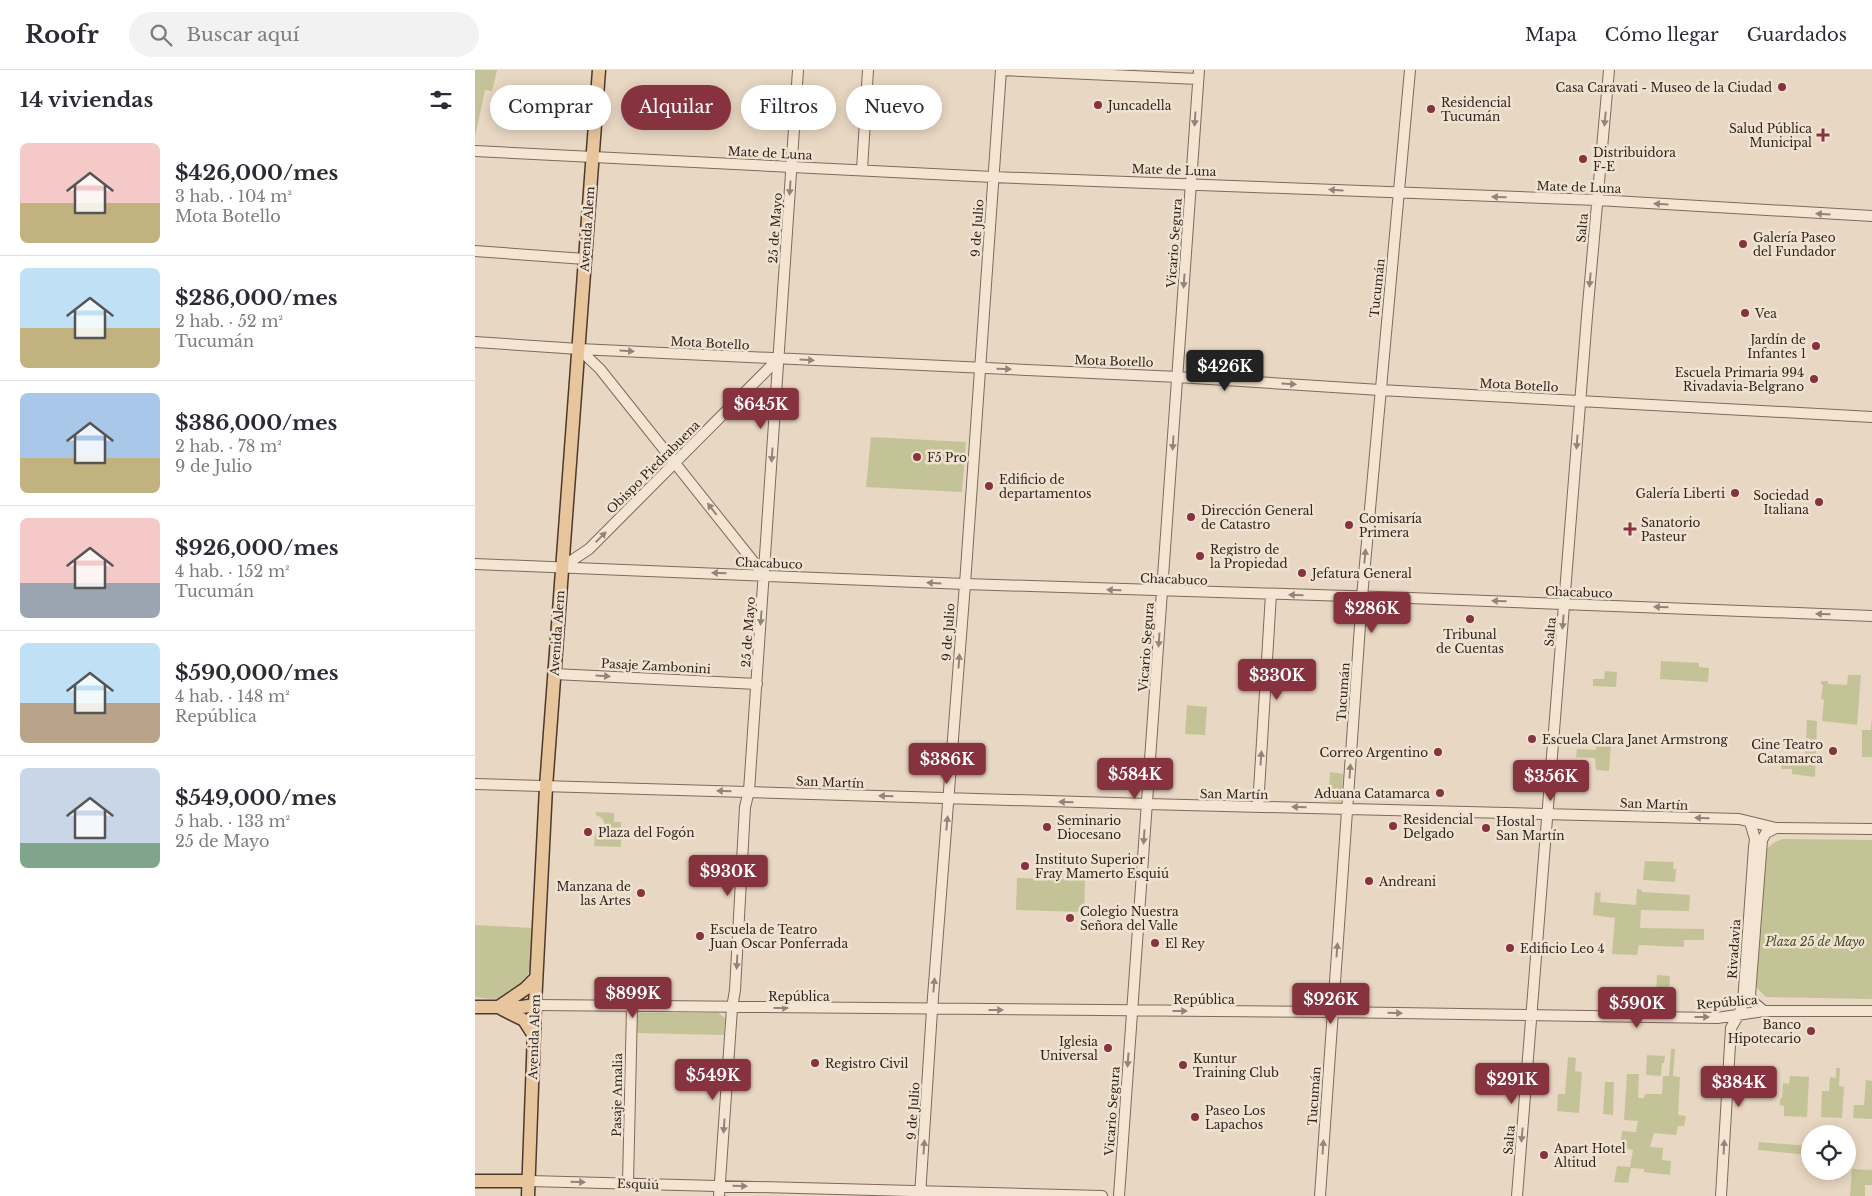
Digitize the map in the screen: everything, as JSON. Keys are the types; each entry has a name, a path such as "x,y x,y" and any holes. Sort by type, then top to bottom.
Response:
{"main road":[{"name":"Avenida Alem","path":"529,1196 533,1034 546,787 599,70"},
{"path":"497,1007 515,997 536,978"},
{"path":"475,1007 522,1007 535,1005"},
{"path":"497,1007 524,1020 533,1034"},
{"name":"Esquiú","path":"475,1181 529,1181"}],"street":[{"name":"25 de Mayo","path":"719,1191 732,1008 735,990 745,807 749,792 757,684 798,70"},
{"path":"862,170 868,70"},
{"path":"1001,70 1198,74"},
{"name":"9 de Julio","path":"921,1193 932,1010 965,584 1001,70"},
{"name":"Tucumán","path":"1320,1196 1362,596 1410,70"},
{"name":"Salta","path":"1517,1196 1546,814 1609,70"},
{"name":"Vicario Segura","path":"1119,1196 1198,74"},
{"name":"Mate de Luna","path":"475,151 993,177 1190,183 1399,194 1597,200 1872,216"},
{"path":"475,251 585,259"},
{"name":"Mota Botello","path":"475,342 779,359 1178,377 1872,417"},
{"path":"579,349 600,369 764,575"},
{"name":"Obispo Piedrabuena","path":"562,567 589,549 779,359"},
{"name":"Chacabuco","path":"475,564 965,584 1362,596 1872,616"},
{"path":"1258,806 1271,594"},
{"name":"Pasaje Zambonini","path":"554,674 757,684"},
{"name":"San Martín","path":"475,784 1739,819 1776,828 1872,829"},
{"name":"Rivadavia","path":"1721,1196 1731,1028 1743,1002 1755,839 1750,822"},
{"name":"Rivadavia","path":"1763,1010 1753,1002 1750,995 1762,840 1766,833 1776,828"},
{"name":"República","path":"535,1005 932,1010 1332,1012 1717,1018 1763,1010 1872,1011"},
{"name":"Pasaje Amalia","path":"628,1183 632,1006"},
{"name":"Esquiú","path":"529,1181 628,1183 719,1191 1102,1196"}],"green space":[{"path":"475,70 497,70 493,85 490,85 490,91 485,90 475,137"},
{"name":"F5 Pro","path":"871,437 966,442 962,492 866,487"},
{"path":"1661,661 1699,663 1699,667 1709,668 1708,682 1660,679"},
{"path":"1605,671 1617,672 1616,687 1593,686 1593,679 1604,679"},
{"path":"1848,675 1861,675 1857,725 1822,721 1824,700 1821,699 1823,685 1821,681 1828,681 1828,684 1847,685"},
{"path":"1187,705 1207,707 1205,735 1185,734"},
{"path":"1872,716 1872,757 1862,757 1862,730 1871,730"},
{"path":"1807,720 1817,721 1815,777 1792,774 1792,769 1781,769 1782,757 1805,758"},
{"path":"1596,743 1611,743 1609,771 1596,770 1595,758 1576,757 1577,749 1596,750"},
{"path":"1330,772 1343,774 1341,802 1328,801"},
{"path":"596,812 614,813 614,822 621,822 621,847 594,846 595,835 601,833 605,824 602,818 596,815"},
{"name":"Plaza 25 de Mayo","path":"1783,839 1872,840 1872,999 1766,997 1755,986 1766,849"},
{"path":"1645,861 1674,862 1673,869 1676,869 1675,882 1643,880"},
{"path":"1017,878 1085,880 1084,912 1016,910"},
{"path":"1637,889 1642,890 1642,892 1690,895 1689,911 1641,910 1640,928 1704,929 1704,940 1684,940 1684,947 1639,945 1637,955 1612,954 1615,918 1593,915 1595,892 1601,893 1600,902 1636,905"},
{"path":"475,925 533,928 530,969 521,986 514,993 500,999 475,997"},
{"path":"1657,975 1670,976 1669,996 1656,996"},
{"path":"641,1013 718,1013 725,1018 724,1035 636,1033 637,1016"},
{"path":"1671,1049 1675,1049 1673,1076 1680,1077 1678,1115 1686,1116 1684,1126 1678,1126 1676,1135 1654,1133 1650,1147 1663,1148 1662,1160 1671,1161 1670,1175 1644,1172 1644,1169 1631,1168 1628,1183 1614,1182 1617,1166 1630,1167 1633,1150 1620,1147 1622,1131 1636,1132 1638,1121 1624,1120 1627,1074 1639,1074 1638,1098 1644,1098 1645,1094 1662,1094 1663,1076 1669,1076"},
{"path":"1647,1055 1665,1056 1664,1063 1662,1063 1661,1076 1646,1075"},
{"path":"1568,1057 1576,1058 1575,1071 1582,1072 1579,1113 1557,1111 1558,1094 1565,1094"},
{"path":"1836,1068 1840,1068 1839,1086 1844,1087 1842,1118 1821,1117 1822,1091 1829,1091 1830,1077 1836,1078"},
{"path":"1790,1076 1809,1077 1807,1117 1784,1116 1784,1106 1780,1105 1780,1098 1782,1098 1783,1083 1789,1084"},
{"path":"1866,1080 1872,1081 1872,1119 1853,1118 1854,1105 1864,1105"},
{"path":"1605,1082 1614,1082 1613,1115 1603,1114"},
{"path":"1759,1142 1801,1145 1801,1154 1758,1150"},
{"path":"1856,1169 1872,1170 1872,1185 1865,1185 1865,1196 1850,1196 1851,1180 1856,1180"}],"place":[{"name":"Casa Caravati - Museo de la Ciudad","path":"1782,87"},
{"name":"Juncadella","path":"1098,105"},
{"name":"Residencial Tucumán","path":"1431,109"},
{"name":"Salud Pública Municipal","path":"1823,135"},
{"name":"Distribuidora F-E","path":"1583,159"},
{"name":"Galería Paseo del Fundador","path":"1743,244"},
{"name":"Vea","path":"1745,313"},
{"name":"Jardín de Infantes 1","path":"1816,346"},
{"name":"Escuela Primaria 994 Rivadavia-Belgrano","path":"1814,379"},
{"name":"F5 Pro","path":"917,457"},
{"name":"Edificio de departamentos","path":"989,486"},
{"name":"Galería Liberti","path":"1735,493"},
{"name":"Sociedad Italiana","path":"1819,502"},
{"name":"Dirección General de Catastro","path":"1191,517"},
{"name":"Comisaría Primera","path":"1349,525"},
{"name":"Sanatorio Pasteur","path":"1630,529"},
{"name":"Registro de la Propiedad","path":"1200,556"},
{"name":"Jefatura General","path":"1302,573"},
{"name":"Tribunal de Cuentas","path":"1470,619"},
{"name":"Escuela Clara Janet Armstrong","path":"1532,739"},
{"name":"Cine Teatro Catamarca","path":"1833,751"},
{"name":"Correo Argentino","path":"1438,752"},
{"name":"Aduana Catamarca","path":"1440,793"},
{"name":"Residencial Delgado","path":"1393,826"},
{"name":"Seminario Diocesano","path":"1047,827"},
{"name":"Hostal San Martín","path":"1486,828"},
{"name":"Plaza del Fogón","path":"588,832"},
{"name":"Instituto Superior Fray Mamerto Esquiú","path":"1025,866"},
{"name":"Andreani","path":"1369,881"},
{"name":"Manzana de las Artes","path":"641,893"},
{"name":"Colegio Nuestra Señora del Valle","path":"1070,918"},
{"name":"Escuela de Teatro Juan Oscar Ponferrada","path":"700,936"},
{"name":"El Rey","path":"1155,943"},
{"name":"Edificio Leo 4","path":"1510,948"},
{"name":"Banco Hipotecario","path":"1811,1031"},
{"name":"Iglesia Universal","path":"1108,1048"},
{"name":"Registro Civil","path":"815,1063"},
{"name":"Kuntur Training Club","path":"1183,1065"},
{"name":"Paseo Los Lapachos","path":"1195,1117"},
{"name":"Apart Hotel Altitud","path":"1544,1155"}]}
